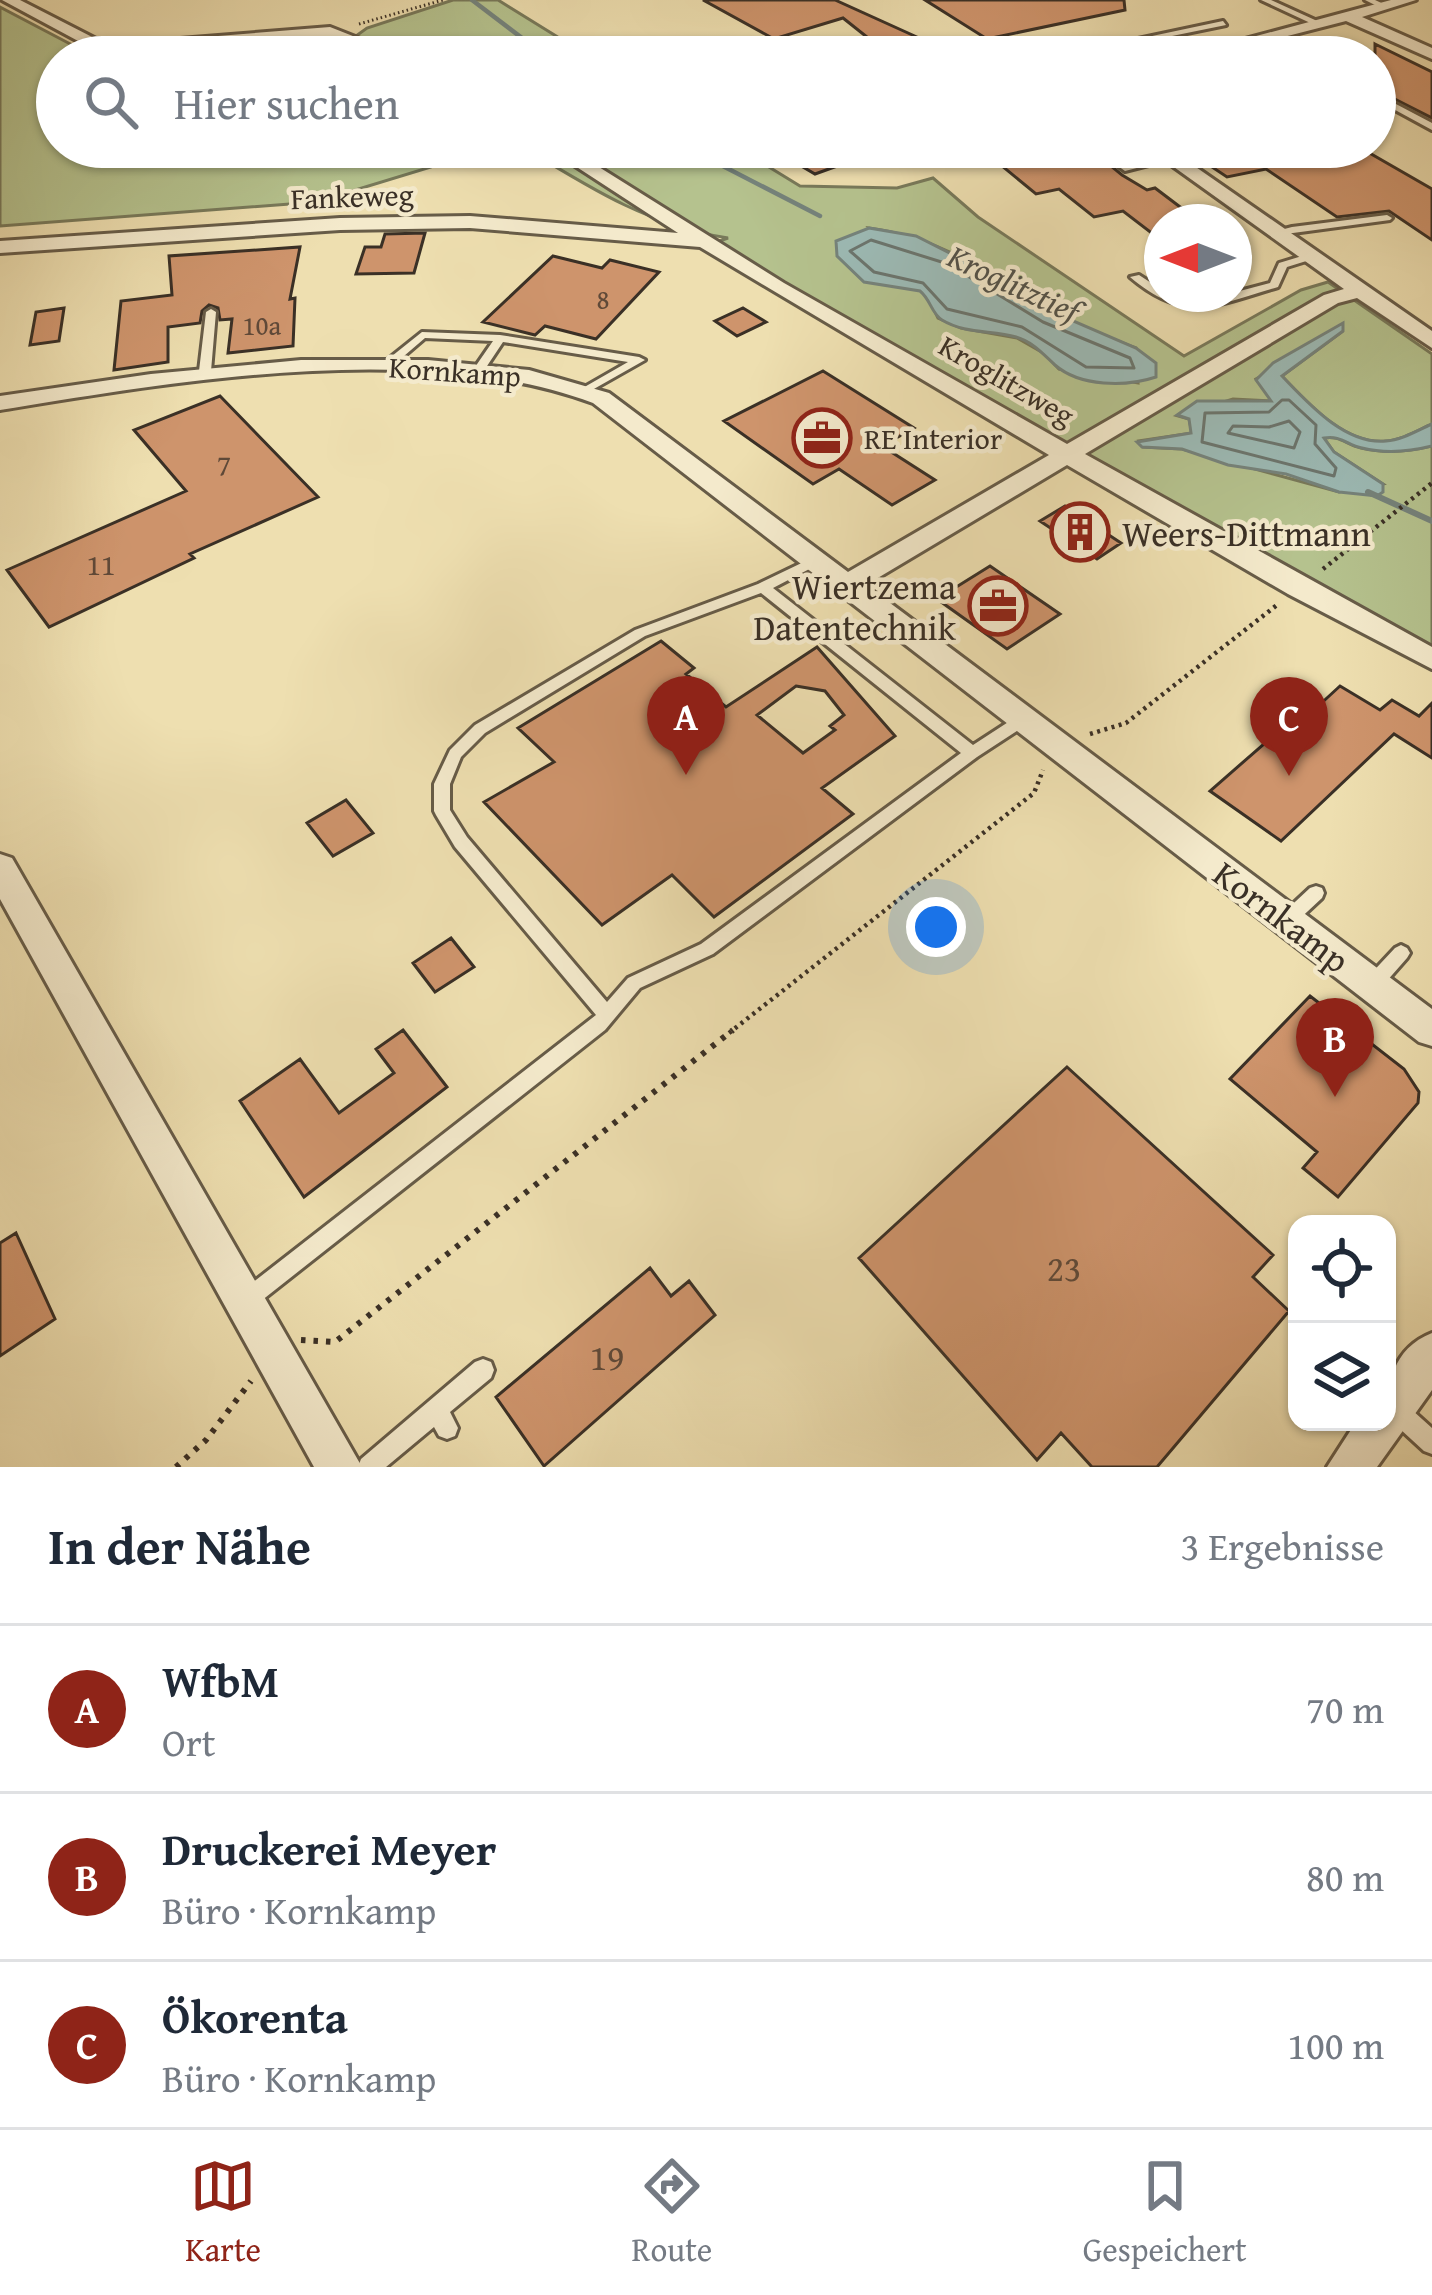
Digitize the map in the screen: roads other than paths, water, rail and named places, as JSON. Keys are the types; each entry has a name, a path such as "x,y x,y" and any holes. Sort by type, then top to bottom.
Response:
{"street":[{"path":"9,0 71,36"},
{"path":"1276,36 1409,0"},
{"path":"1352,18 1392,36"},
{"path":"268,36 330,32 341,36"},
{"path":"1396,38 1432,54"},
{"name":"Kroglitzweg","path":"588,168 705,242 1298,589 1432,659"},
{"path":"1185,168 1432,340"},
{"name":"Fankeweg","path":"0,247 340,224 470,222 705,242"},
{"path":"844,586 1331,299 1361,291"},
{"name":"Kornkamp","path":"0,403 205,371 287,364 536,376 602,398 1432,1030"},
{"path":"0,868 339,1467"},
{"path":"1396,1404 1432,1354"},
{"path":"1350,1467 1376,1431"}],"lane":[{"path":"1265,0 1322,25"},
{"path":"1369,0 1386,7"},
{"path":"1160,36 1223,23"},
{"path":"1396,107 1432,127"},
{"path":"1278,232 1319,223 1353,226 1387,218"},
{"path":"1136,277 1167,301 1188,306 1274,285 1283,265 1312,256"},
{"path":"205,371 212,312"},
{"path":"386,366 422,335 500,338 639,360 585,391"},
{"path":"479,370 500,338"},
{"path":"607,1015 460,842 442,811 442,784 455,754 480,729 640,633 764,587 812,562"},
{"path":"764,587 972,753"},
{"path":"244,1301 607,1015 634,983 706,949 1021,721"},
{"path":"1287,920 1316,893"},
{"path":"1372,985 1401,953"},
{"path":"369,1467 442,1419 483,1370"},
{"path":"1396,1420 1432,1443"}],"water":[{"path":"869,228 916,236 1011,284 1050,311 1136,348 1156,363 1156,377 1117,383 1077,378 1022,339 960,328 942,320 920,291 864,282 837,256 836,241"},
{"path":"1343,323 1343,331 1282,376 1328,420 1356,436 1392,440 1432,424 1432,446 1406,451 1371,450 1324,438 1334,452 1383,484 1377,496 1339,492 1286,474 1228,465 1182,449 1142,447 1137,442 1191,433 1189,419 1177,415 1197,401 1271,401 1256,380 1273,363"}],"waterway":[{"name":"Kroglitztief","path":"472,0 519,36"},
{"name":"Kroglitztief","path":"727,168 820,216"},
{"name":"Kroglitztief","path":"1368,492 1432,521"}],"place":[{"name":"RE Interior","path":"822,438"},
{"name":"Weers-Dittmann","path":"1080,532"},
{"name":"Wiertzema Datentechnik","path":"998,606"},
{"name":"WfbM","path":"686,775"},
{"name":"Ökorenta","path":"1289,776"},
{"name":"Druckerei Meyer","path":"1335,1097"}]}
